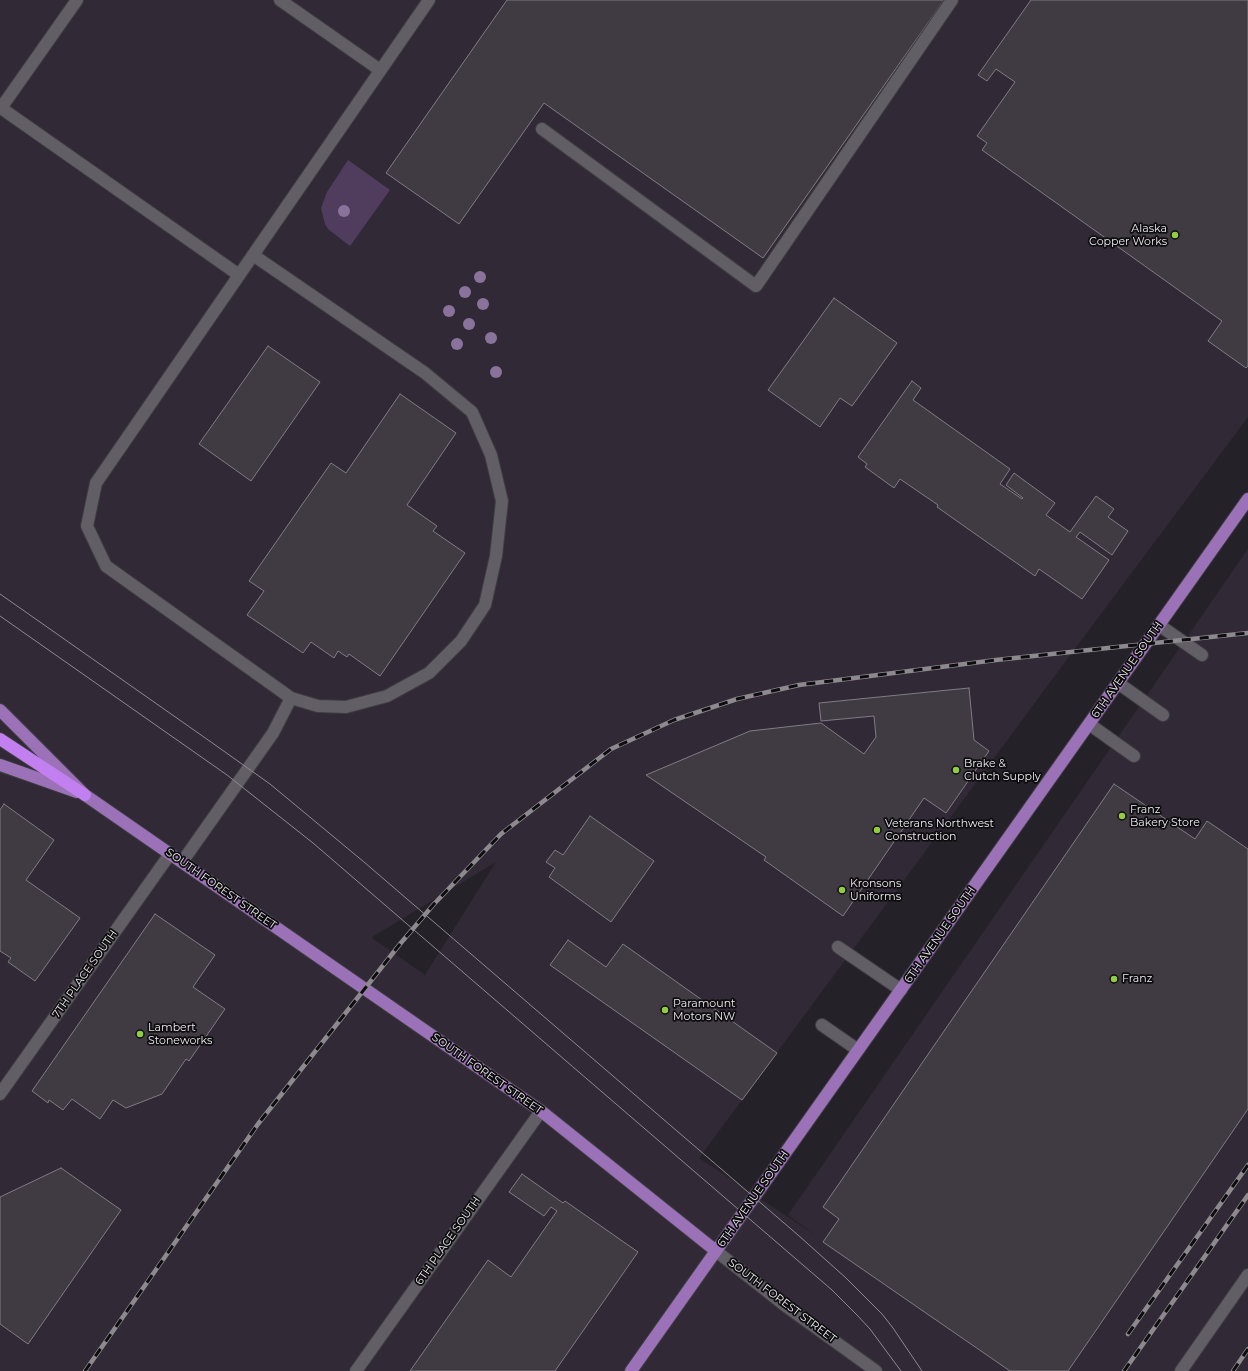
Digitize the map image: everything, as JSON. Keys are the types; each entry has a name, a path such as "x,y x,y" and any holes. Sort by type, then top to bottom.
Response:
{"highway":[{"path":"0,739 85,795"}],"main road":[{"name":"6TH AVENUE SOUTH","path":"631,1371 1248,499"},
{"name":"SOUTH FOREST STREET","path":"0,710 85,795 541,1111 716,1251"},
{"name":"SOUTH FOREST STREET","path":"0,765 85,795"}],"street":[{"path":"77,0 1,108 239,274"},
{"path":"280,0 380,70"},
{"path":"253,255 425,373 472,412 491,455 502,501 496,556 485,605 461,641 429,673 387,696 346,707 318,706 291,698 106,566 87,526 96,483 239,274 429,0"},
{"path":"542,130 756,286 952,0"},
{"path":"1159,625 1202,655"},
{"path":"1118,683 1163,715"},
{"path":"182,862 273,734 291,698"},
{"path":"1088,724 1134,756"},
{"name":"7TH PLACE SOUTH","path":"0,1094 170,854"},
{"path":"838,947 901,990"},
{"path":"822,1025 858,1050"},
{"name":"6TH PLACE SOUTH","path":"356,1371 541,1111"},
{"name":"SOUTH FOREST STREET","path":"716,1251 787,1307 876,1371"},
{"path":"1181,1371 1248,1275"}],"shaded area":[{"path":"0,0 1248,0 1248,417 1059,670 699,1158 818,1237 788,1215 1248,549 1248,1371 0,1371","holes":["496,862 425,975 372,937"]},
{"path":"348,160 390,190 350,246 328,229 325,224 321,208 327,192"}],"building":[{"path":"507,0 944,0 763,258 544,103 459,224 386,173"},
{"name":"Alaska Copper Works","path":"1031,0 1248,0 1248,366 1246,368 1208,341 1222,321 982,150 987,143 977,136 1015,82 996,69 987,81 978,75"},
{"path":"834,298 897,343 852,406 840,398 820,427 768,390"},
{"path":"268,346 320,382 251,481 199,444"},
{"path":"912,381 921,388 913,400 1010,469 1000,484 1022,499 1023,498 1006,485 1014,473 1055,503 1046,515 1070,532 1096,496 1114,509 1108,517 1128,531 1112,555 1080,532 1076,537 1109,560 1082,599 1039,569 1035,576 900,479 894,488 865,467 867,464 858,457"},
{"path":"400,394 456,433 407,505 437,526 433,531 465,553 380,676 349,654 347,657 338,651 334,658 311,642 303,653 247,615 264,591 249,581 331,463 346,473"},
{"path":"969,688 974,740 989,751 946,813 924,798 843,916 764,860 766,857 646,775 750,731 821,723 864,754 876,737 874,716 821,721 819,703"},
{"name":"Franz","path":"1114,784 1195,839 1207,821 1248,849 1248,1109 1068,1371 1010,1371 823,1242 839,1219 823,1207"},
{"path":"4,804 54,840 26,880 80,918 35,981 8,962 11,958 0,951 0,810"},
{"path":"590,816 654,861 611,922 549,877 555,868 546,862 555,850 563,855"},
{"name":"Lambert Stoneworks","path":"155,914 215,955 193,987 225,1009 189,1061 186,1059 162,1094 126,1108 113,1100 100,1119 72,1099 63,1110 49,1100 48,1103 32,1091"},
{"name":"Paramount Motors NW","path":"568,940 606,967 623,944 777,1053 742,1100 550,965"},
{"path":"61,1168 121,1210 28,1344 0,1324 0,1197"},
{"path":"522,1174 563,1203 565,1201 638,1252 555,1371 410,1371 488,1260 511,1277 557,1211 551,1207 544,1216 509,1192"}],"tram line":[{"path":"0,594 270,784 364,862 846,1278 882,1314 922,1371"},
{"path":"0,616 227,775 313,843 832,1290 870,1329 901,1371"}],"railway":[{"path":"85,1371 258,1124 400,944 434,904 501,834 611,749 674,720 737,699 799,685 996,660 1248,633"},
{"path":"1128,1334 1248,1165"},
{"path":"1124,1371 1248,1195"},
{"path":"1233,1371 1248,1349"}],"place":[{"name":"Alaska Copper Works","path":"1175,235"},
{"name":"Brake & Clutch Supply","path":"956,770"},
{"name":"Franz Bakery Store","path":"1122,816"},
{"name":"Veterans Northwest Construction","path":"877,830"},
{"name":"Kronsons Uniforms","path":"842,890"},
{"name":"Franz","path":"1114,979"},
{"name":"Paramount Motors NW","path":"665,1010"},
{"name":"Lambert Stoneworks","path":"140,1034"}]}
